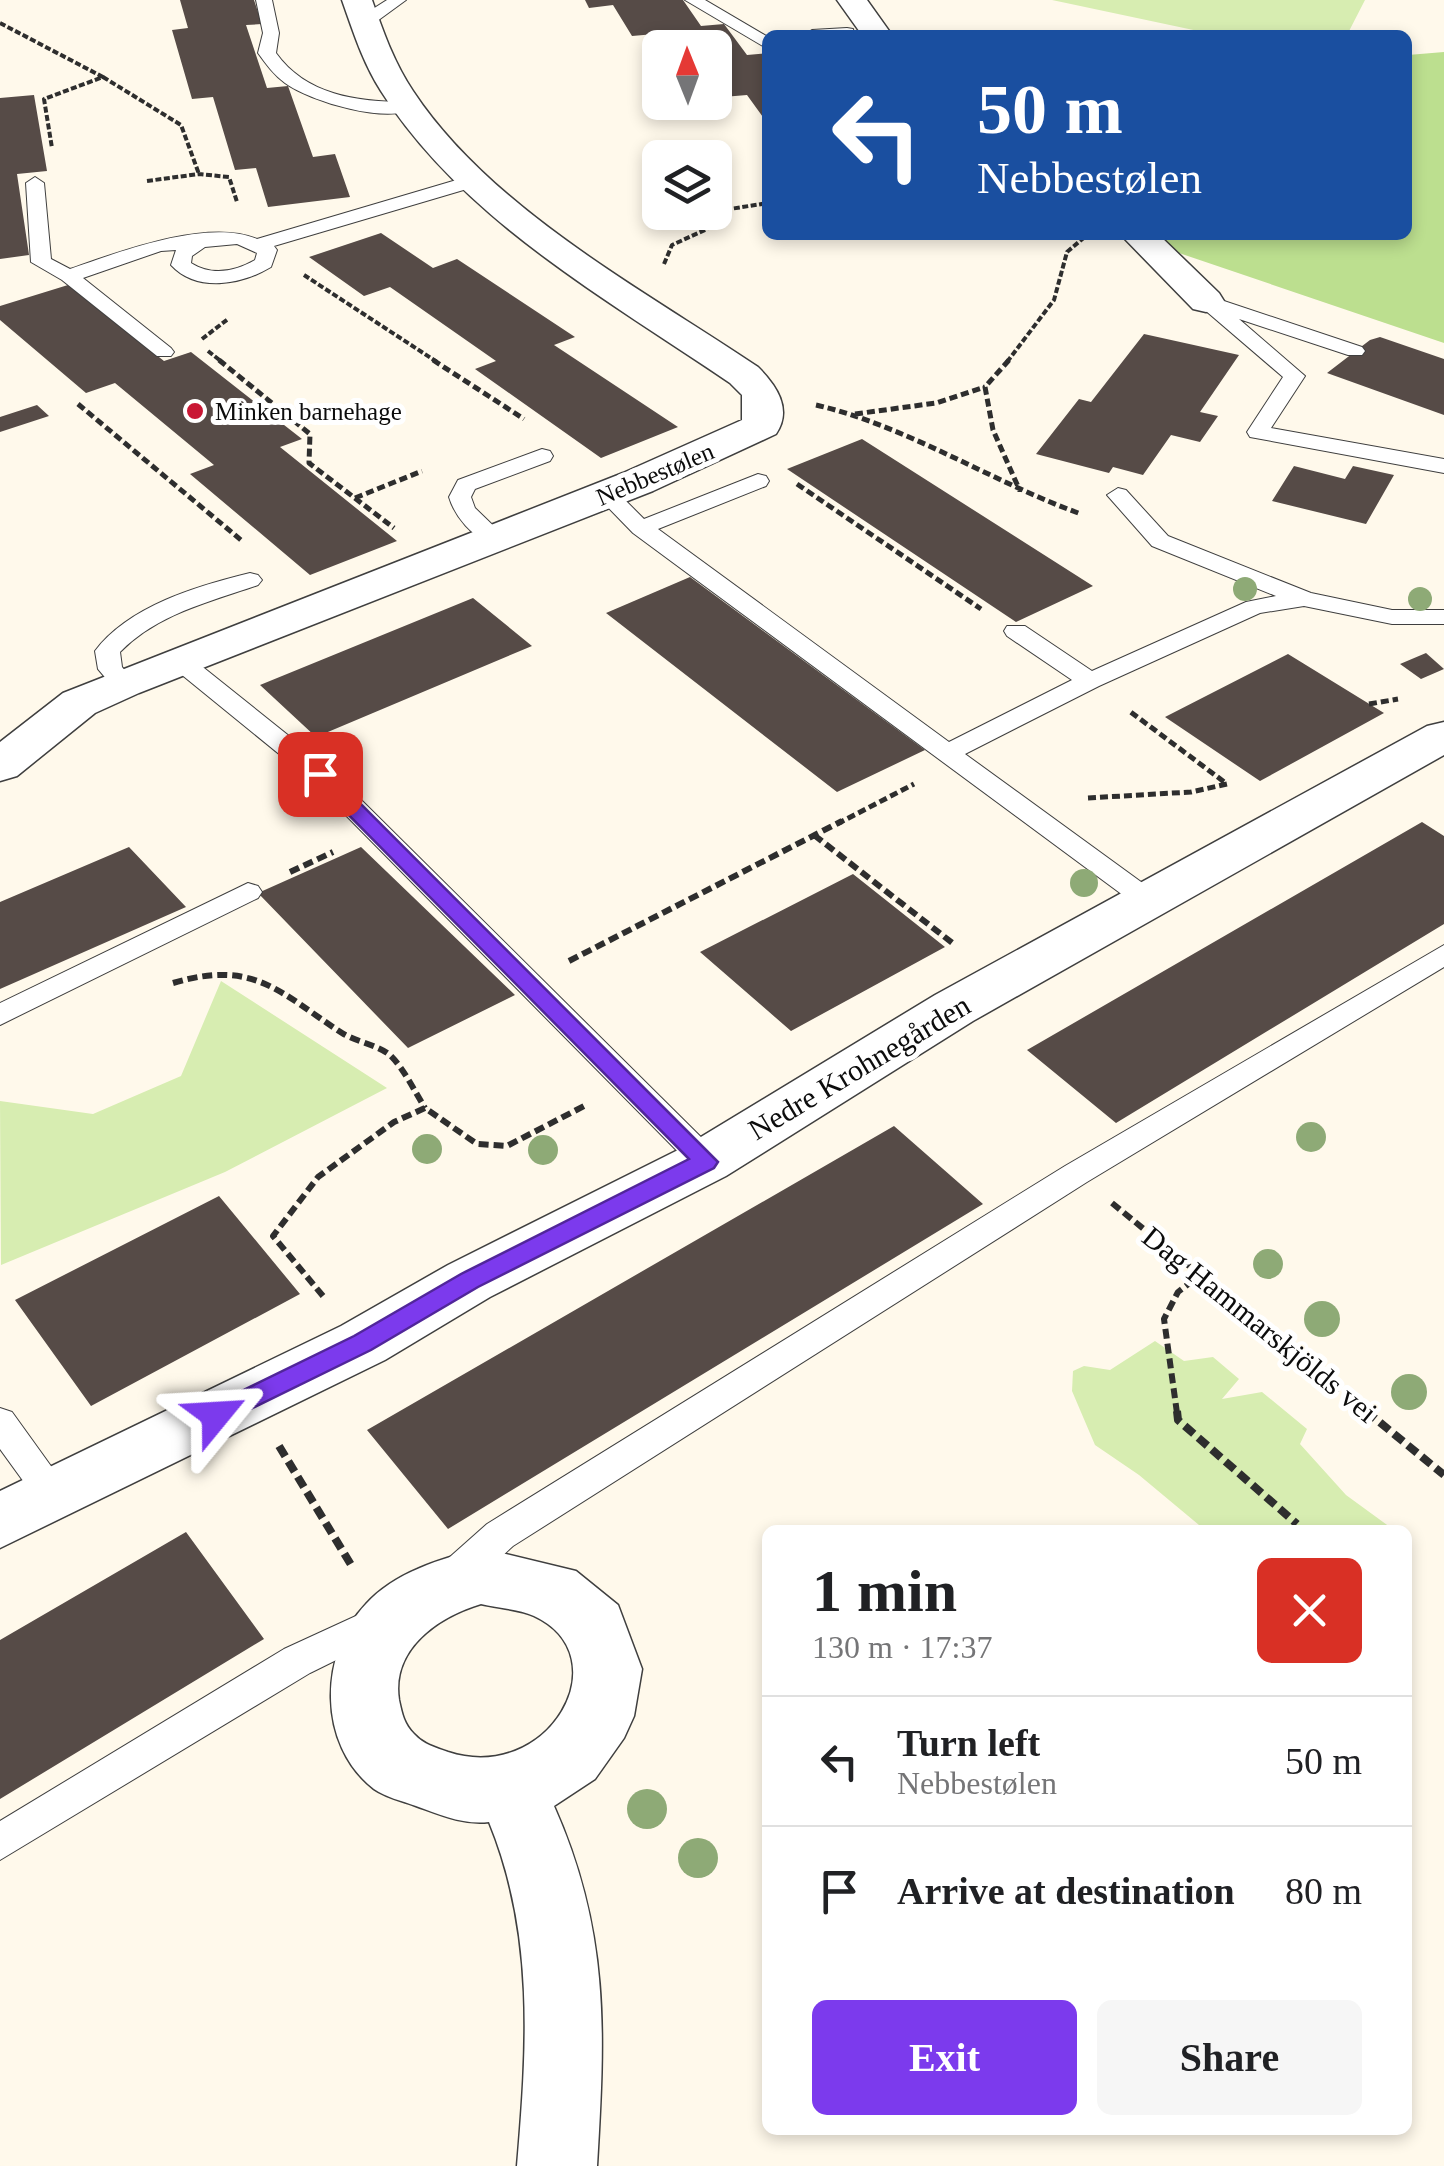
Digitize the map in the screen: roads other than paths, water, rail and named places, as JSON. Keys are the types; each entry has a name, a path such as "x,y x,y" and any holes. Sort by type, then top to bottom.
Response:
{"street":[{"path":"360,11 382,68 406,107 470,182"},
{"name":"Nebbestølen","path":"4,757 79,703 123,683 606,495 762,426 761,392 744,375 511,216 470,182"},
{"path":"1145,240 1206,301"},
{"name":"Nedre Krohnegården","path":"0,1521 362,1343 469,1281 706,1162 1002,981 1444,736"},
{"path":"481,1576 516,1577 550,1587 578,1605 597,1630 608,1660 608,1692 598,1725 576,1753 547,1775 511,1789 470,1793 431,1785 398,1766 374,1738 364,1705 364,1671 378,1637 425,1597 481,1576"},
{"path":"511,1789 544,1870 560,1948 566,2026 557,2166"}],"lane":[{"path":"264,0 272,34 267,53 277,72 352,106 406,107"},
{"path":"360,11 398,0"},
{"path":"693,0 762,40"},
{"path":"825,30 857,18"},
{"path":"35,182 41,262 68,276 164,352"},
{"path":"68,276 158,245 239,238 264,250 470,182"},
{"path":"200,242 180,259 181,266 198,275 255,270 264,250"},
{"path":"1206,301 1355,351"},
{"path":"1206,301 1294,376 1258,432 1444,466"},
{"path":"493,537 464,510 460,497 466,485 542,456"},
{"path":"641,528 758,481"},
{"path":"606,495 641,528 1149,901"},
{"path":"1118,495 1160,541 1304,599 1392,618 1444,617"},
{"path":"123,683 110,669 107,651 121,634 152,616 250,580"},
{"path":"950,758 1090,681 1254,607 1304,599"},
{"path":"1016,631 1090,681"},
{"path":"180,662 320,774 706,1162"},
{"path":"0,1015 248,892"},
{"path":"0,1842 297,1661 425,1597 500,1535 1076,1174 1444,954"},
{"path":"0,1422 54,1497"}],"place":[{"name":"Minken barnehage","path":"195,411"}]}
